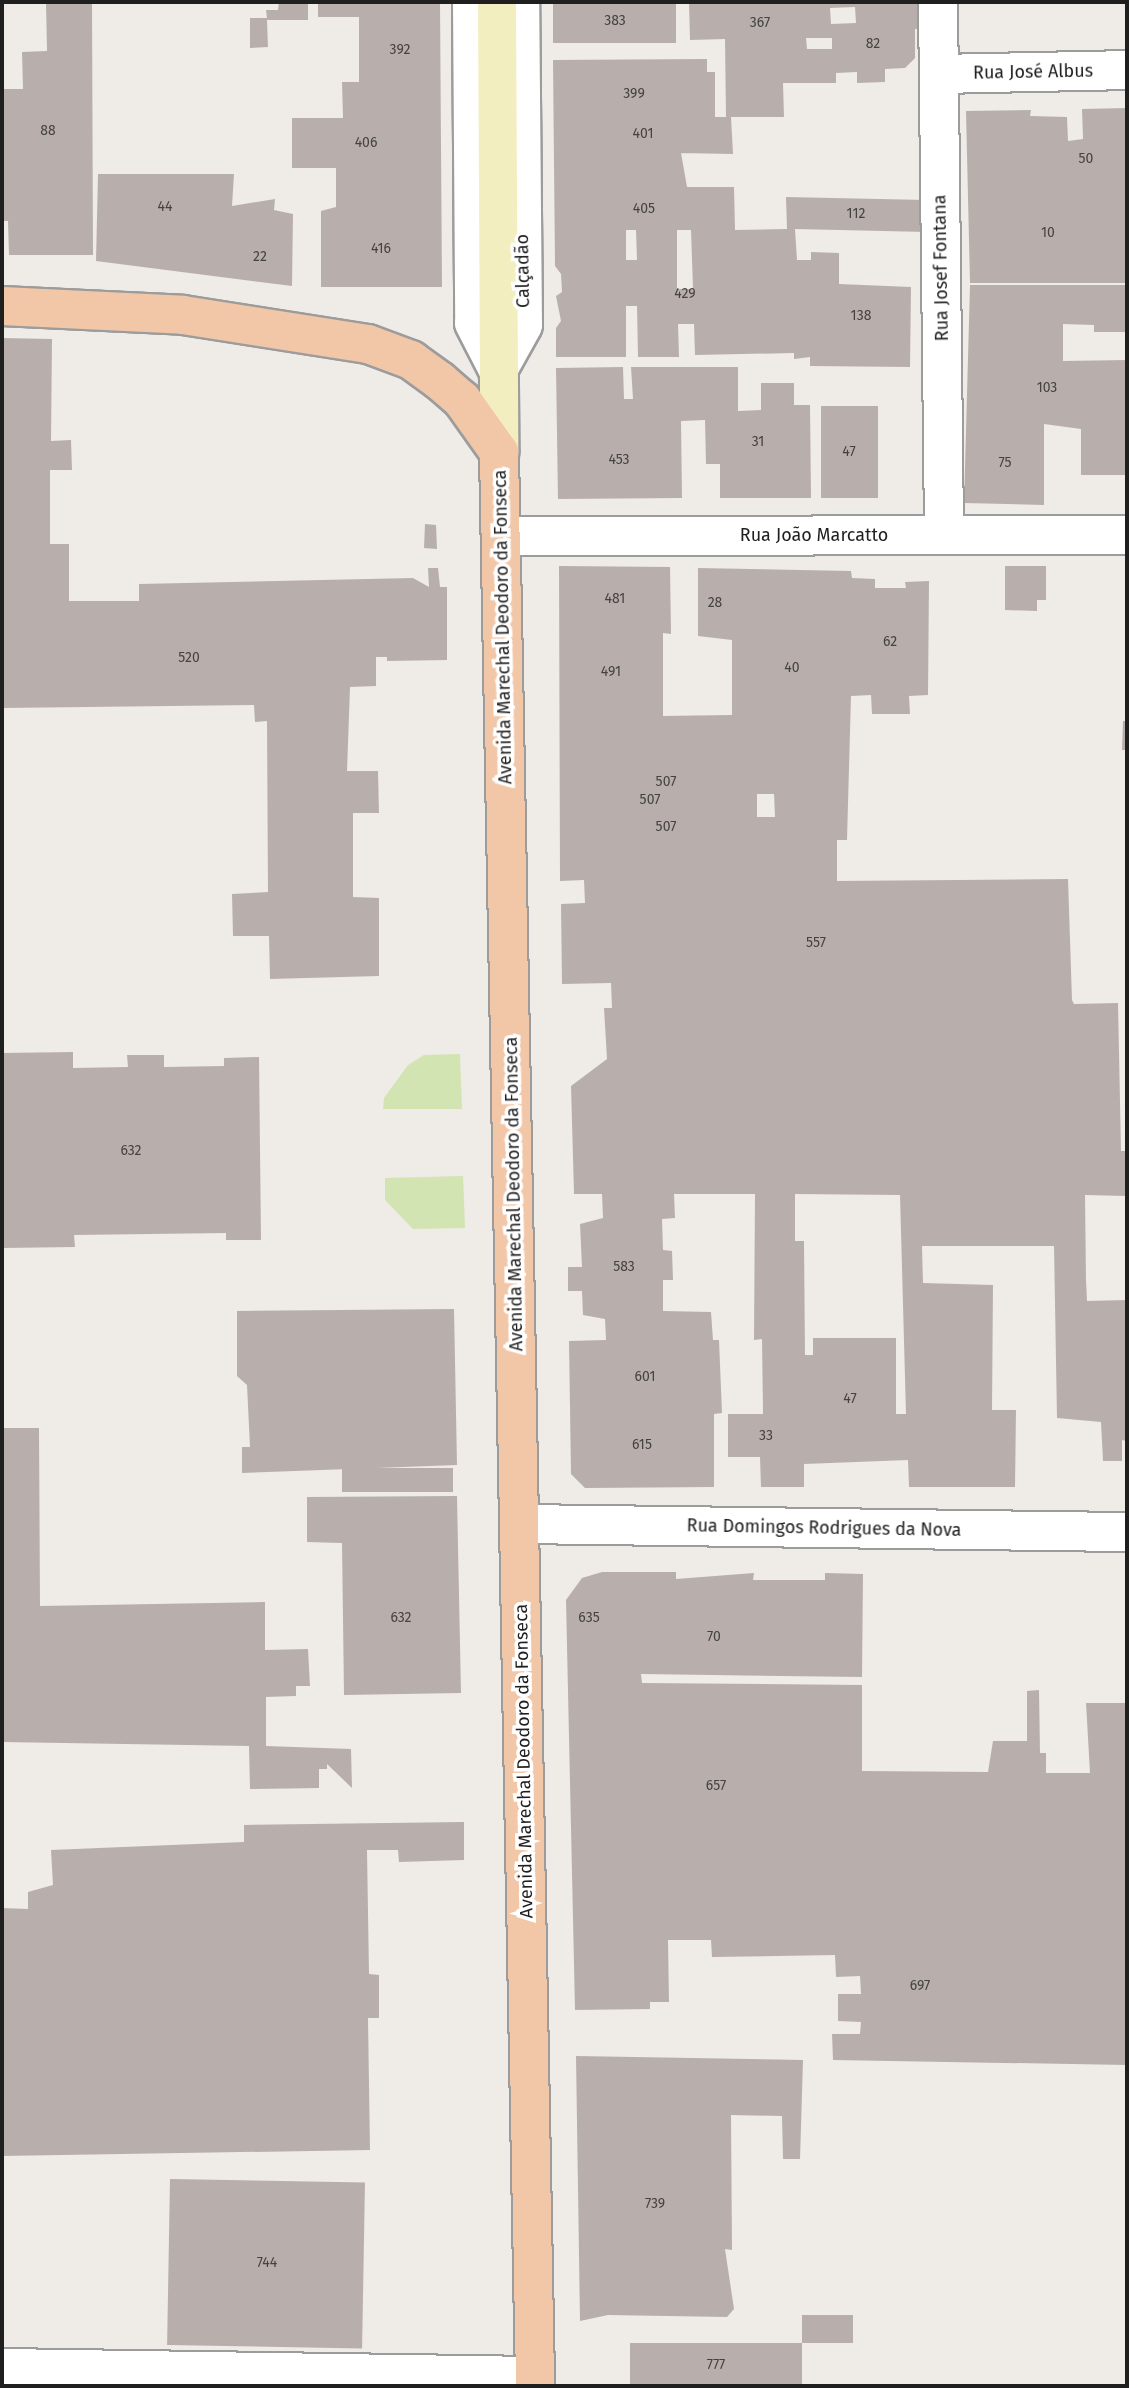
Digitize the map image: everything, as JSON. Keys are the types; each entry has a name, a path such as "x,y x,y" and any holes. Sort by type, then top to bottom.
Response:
{"main road":[{"path":"2,306 183,315 368,344 411,360 440,380 462,400 499,452"},
{"name":"Avenida Marechal Deodoro da Fonseca","path":"499,452 535,2381"}],"street":[{"path":"472,2 474,323 498,370"},
{"name":"Avenida Marechal Deodoro da Fonseca","path":"497,2 499,452"},
{"name":"Calçadão","path":"498,370 523,326 520,2"},
{"name":"Rua Josef Fontana","path":"938,2 944,534"},
{"name":"Rua José Albus","path":"939,74 1127,70"},
{"name":"Rua João Marcatto","path":"501,536 1127,534"},
{"name":"Rua Domingos Rodrigues da Nova","path":"520,1524 1127,1532"},
{"path":"2,2368 535,2381"}],"green space":[{"path":"460,1054 462,1109 383,1109 384,1098 408,1065 424,1055"},
{"path":"463,1176 465,1228 413,1229 385,1200 385,1178"}],"building":[{"path":"46,2 92,2 93,255 9,255 8,221 3,221 3,89 23,89 22,52 47,51"},
{"path":"279,2 308,2 308,20 267,20 268,47 250,48 250,18 267,18 266,10 278,10"},
{"path":"318,2 440,2 442,287 321,287 321,211 336,207 336,168 292,168 292,118 343,118 342,82 359,82 359,17 318,17"},
{"path":"553,2 676,2 676,43 553,43"},
{"path":"689,2 920,2 921,29 915,29 915,58 905,68 885,69 885,82 857,83 857,72 836,73 836,83 783,83 784,117 731,117 733,154 681,153 687,187 734,187 735,230 787,229 786,197 926,200 927,232 795,229 797,260 811,260 811,252 839,253 839,284 911,287 910,367 810,366 810,357 794,359 794,353 695,355 694,324 678,324 679,357 638,357 637,306 626,306 626,357 556,357 556,328 561,321 556,296 562,292 561,274 555,266 553,60 707,59 707,72 715,72 715,117 726,117 725,39 690,40","holes":["855,7 856,23 831,24 830,8","806,38 832,38 832,49 807,49","626,230 636,230 637,260 626,260","677,230 691,230 693,289 677,289"]},
{"path":"1127,108 1127,283 970,283 966,111 1031,110 1030,116 1067,117 1068,141 1083,139 1082,109"},
{"path":"98,174 234,174 232,206 275,199 274,210 293,214 292,286 96,261"},
{"path":"970,285 1127,285 1127,332 1094,332 1094,325 1063,324 1063,361 1127,360 1127,475 1081,475 1081,429 1044,424 1044,505 964,503"},
{"path":"2,338 52,339 51,441 71,440 72,470 50,470 50,544 69,544 69,601 139,601 139,584 413,578 429,587 428,568 438,568 440,587 447,587 447,660 387,661 387,657 376,657 376,686 350,687 347,771 378,771 379,813 353,813 353,897 379,898 379,976 270,979 269,936 233,936 232,894 268,892 267,721 255,722 254,705 2,708"},
{"path":"623,367 624,399 633,399 631,367 738,367 738,411 761,410 761,383 794,383 794,405 810,405 811,498 720,498 720,464 706,464 705,420 681,421 682,498 558,499 556,368"},
{"path":"821,406 878,406 878,498 821,498"},
{"path":"425,524 436,525 437,549 424,548"},
{"path":"559,566 670,567 671,634 663,633 663,716 732,715 732,640 698,636 698,568 851,571 852,578 875,579 875,588 906,588 905,582 929,581 928,695 909,696 910,714 872,714 871,695 851,696 847,840 837,840 837,881 1068,879 1072,1000 1074,1004 1118,1003 1121,1151 1127,1151 1127,1196 1085,1195 1087,1301 1127,1300 1127,1441 1122,1440 1122,1461 1103,1461 1101,1422 1057,1418 1054,1246 922,1246 923,1283 993,1285 992,1410 1016,1410 1015,1487 909,1487 908,1460 804,1464 804,1487 761,1487 760,1457 728,1457 728,1414 763,1414 762,1339 754,1340 755,1194 674,1194 675,1218 662,1219 663,1250 672,1251 673,1280 663,1280 663,1311 711,1312 713,1340 719,1340 722,1413 714,1414 714,1487 585,1488 571,1474 569,1341 606,1340 605,1319 583,1315 582,1291 568,1291 568,1267 582,1267 580,1224 603,1218 602,1194 574,1194 571,1086 607,1059 604,1008 612,1008 611,983 562,984 561,904 585,903 584,880 560,881","holes":["757,794 774,794 775,817 757,817","795,1194 900,1195 906,1414 896,1414 896,1338 813,1338 813,1355 805,1355 804,1241 795,1241"]},
{"path":"1005,566 1046,566 1046,600 1037,600 1037,611 1005,610"},
{"path":"1123,721 1127,721 1127,750 1122,750"},
{"path":"73,1052 73,1068 128,1067 127,1055 164,1055 164,1067 224,1066 224,1058 259,1057 261,1240 226,1240 226,1233 74,1235 75,1247 3,1248 2,1053"},
{"path":"454,1309 457,1465 242,1473 242,1447 250,1447 247,1385 237,1376 237,1311"},
{"path":"2,1428 39,1428 40,1606 265,1602 265,1650 308,1649 310,1686 296,1686 296,1696 266,1697 266,1746 351,1749 352,1788 327,1764 327,1769 319,1769 319,1788 250,1789 249,1746 2,1742"},
{"path":"342,1468 453,1468 453,1492 342,1492"},
{"path":"457,1496 461,1693 344,1695 342,1543 307,1542 307,1497"},
{"path":"602,1572 676,1572 676,1579 754,1573 753,1580 825,1580 825,1573 863,1574 862,1677 641,1674 642,1683 862,1685 862,1771 988,1772 993,1741 1027,1741 1027,1691 1039,1690 1040,1753 1046,1753 1046,1773 1090,1773 1086,1703 1127,1703 1127,2065 833,2060 832,2034 860,2034 861,2022 838,2021 838,1994 861,1994 860,1976 836,1977 835,1955 712,1957 711,1940 668,1940 669,2002 650,2002 650,2009 575,2010 566,1600 582,1578"},
{"path":"464,1822 464,1860 399,1862 398,1850 367,1850 369,1974 379,1975 379,2018 368,2018 370,2150 2,2156 2,1908 28,1909 28,1892 53,1885 51,1850 244,1842 244,1825"},
{"path":"576,2056 803,2060 800,2159 783,2159 782,2116 731,2115 732,2250 725,2249 734,2309 727,2317 608,2315 580,2321"},
{"path":"170,2179 365,2182 362,2348 167,2345"},
{"path":"802,2315 853,2315 853,2343 802,2343"},
{"path":"630,2343 802,2343 802,2386 630,2386"}]}
